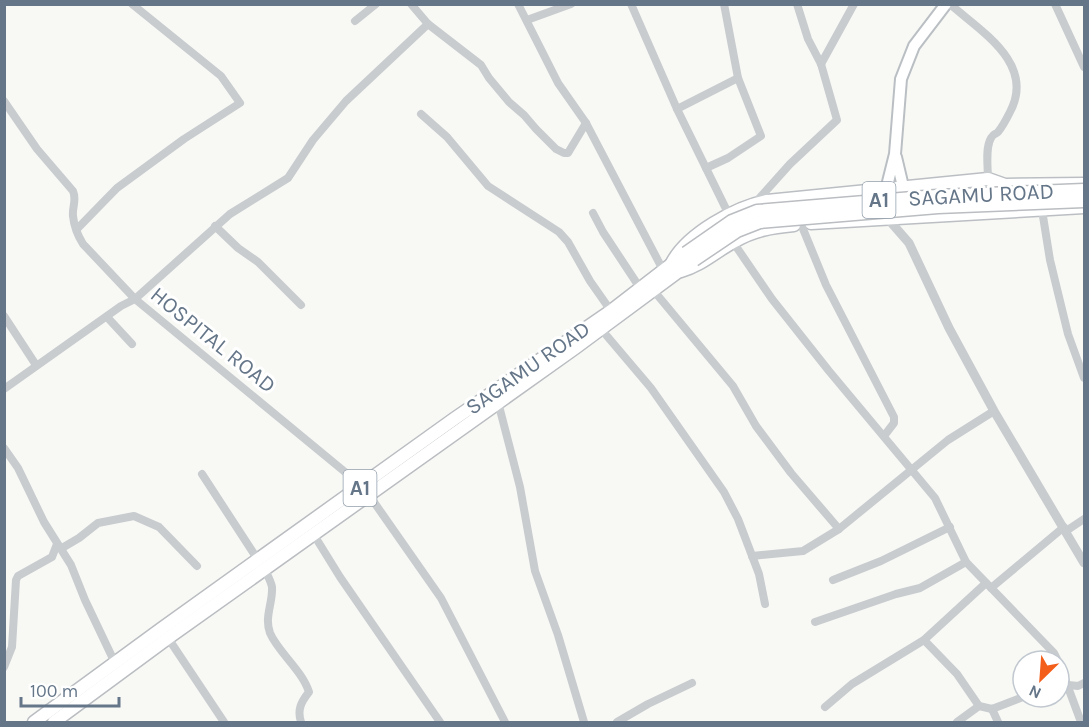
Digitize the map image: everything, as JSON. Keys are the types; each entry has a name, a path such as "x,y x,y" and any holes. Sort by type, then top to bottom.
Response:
{"main road":[{"path":"888,219 886,190 895,154 901,79 914,46 948,4"},
{"path":"895,154 905,189 905,218"},
{"path":"1084,184 1005,185 988,179 754,203 700,233 678,251 672,268 694,267 733,242 763,228 1084,207"},
{"name":"SAGAMU ROAD","path":"690,257 732,221 757,211 937,196 1084,190"},
{"name":"SAGAMU ROAD","path":"54,723 70,718 262,565 314,535 365,491 480,401 611,311 640,288 737,231 760,222 938,207 1084,201"},
{"name":"SAGAMU ROAD","path":"34,723 115,663 262,565 365,491 498,402 601,329 654,291 672,268"}],"street":[{"path":"77,229 117,188 184,139 240,103 221,76 132,4"},
{"path":"355,21 376,4"},
{"path":"411,4 428,24 481,65 509,102 556,149 568,153 586,123"},
{"path":"518,4 558,83 586,123 672,268"},
{"path":"527,20 571,4"},
{"path":"631,4 677,109 729,215"},
{"path":"706,168 728,158 761,136 738,78 724,4"},
{"path":"754,203 790,164 837,120 820,64 808,39 797,4"},
{"path":"820,64 854,4"},
{"path":"948,4 1002,50 1010,60 1016,78 1011,110 998,132 992,136 989,145 988,179"},
{"path":"1055,4 1084,67"},
{"path":"4,100 37,149 73,191 75,196 73,215 78,236 83,244 135,299 230,214 288,178 313,140 346,101 428,24"},
{"path":"677,109 738,78"},
{"path":"421,114 447,137 488,186 558,232 568,242 590,281 611,311"},
{"path":"1042,210 1050,260 1068,334 1084,378"},
{"path":"593,213 640,288"},
{"path":"901,235 905,218"},
{"path":"888,219 909,243 949,328 994,411 1084,563"},
{"path":"801,224 826,285 894,417 894,423 884,436"},
{"path":"215,226 238,248 258,262 301,305"},
{"path":"733,242 772,299 935,498 966,562 1050,649"},
{"path":"654,291 733,386 756,426 791,472 840,529"},
{"name":"HOSPITAL ROAD","path":"4,389 107,316 135,299 365,491 441,598 505,723"},
{"path":"4,316 36,365"},
{"path":"107,316 132,344"},
{"path":"601,329 651,388 724,492 738,519 759,574 765,604"},
{"path":"498,402 520,486 535,571 558,635 584,723"},
{"path":"752,556 803,551 840,529 948,440 994,411"},
{"path":"4,448 18,468 44,522 71,565 115,663"},
{"path":"202,474 262,565 272,585 267,618 270,633 290,659 309,692 301,701 298,714 301,723"},
{"path":"4,667 12,647 18,576 52,557 60,546 79,538 98,523 134,516 159,526 197,566"},
{"path":"825,707 852,684 924,640 988,586 1065,529 1084,519"},
{"path":"832,580 881,561 950,527"},
{"path":"314,535 352,596 441,723"},
{"path":"52,557 71,565"},
{"path":"815,622 920,588 966,562"},
{"path":"168,638 224,723"},
{"path":"924,640 957,674 979,706 992,709 1011,702"},
{"path":"617,723 648,704 692,683"},
{"path":"1071,694 1081,723"},
{"path":"957,723 979,706"},
{"path":"992,709 998,723"}]}
